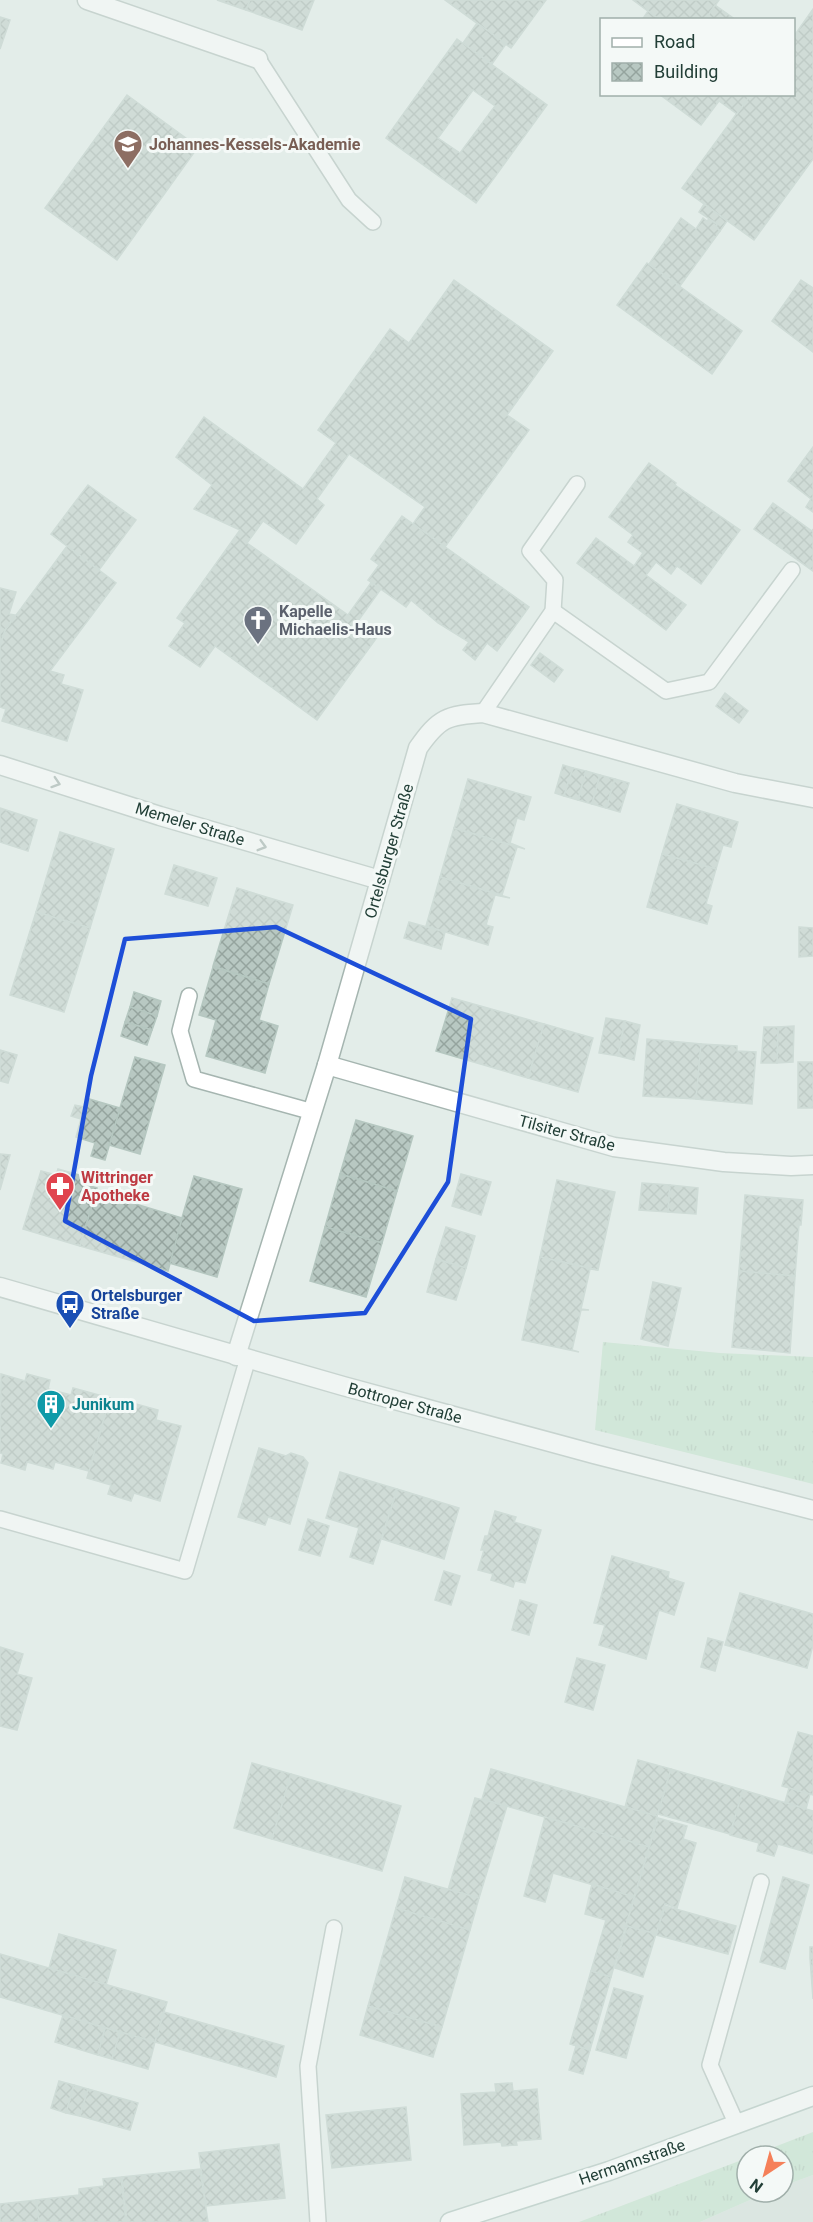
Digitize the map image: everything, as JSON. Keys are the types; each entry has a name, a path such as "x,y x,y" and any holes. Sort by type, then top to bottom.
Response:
{"street":[{"path":"87,0 258,59"},
{"name":"Ortelsburger Straße","path":"242,1357 418,748 433,727 457,714 483,713 735,783 813,798"},
{"name":"Memeler Straße","path":"0,765 160,816 380,880"},
{"name":"Tilsiter Straße","path":"327,1065 614,1146 724,1162 813,1165"},
{"name":"Bottroper Straße","path":"0,1287 594,1455 813,1510"},
{"name":"Hermannstraße","path":"450,2222 609,2171 813,2096"}],"lane":[{"path":"258,59 349,200 372,222"},
{"path":"483,713 553,611 555,580 530,551 577,484"},
{"path":"553,611 666,691 709,681 792,570"},
{"path":"189,996 180,1031 194,1079 313,1112"},
{"path":"0,1519 185,1571 242,1357"},
{"path":"737,2125 710,2066 761,1882"},
{"path":"318,2222 308,2066 334,1928"}],"highlighted area":[{"path":"276,927 471,1019 448,1182 365,1313 254,1321 65,1221 91,1076 125,939"}],"shaded area":[{"path":"813,2175 813,2222 700,2222 741,2204 795,2204 795,2182"}],"green space":[{"path":"603,1342 720,1353 813,1357 813,1484 595,1430"},
{"path":"813,2132 813,2175 795,2182 795,2144 782,2144"},
{"path":"735,2163 735,2204 741,2204 700,2222 579,2222"}],"building":[{"path":"217,0 250,0 246,10"},
{"path":"250,0 314,0 302,30 246,10"},
{"path":"445,0 546,0 511,48"},
{"path":"633,0 719,0 706,18 657,18"},
{"path":"715,5 733,18 706,18"},
{"path":"813,9 813,159 754,240 682,188 750,96 795,96 795,35"},
{"path":"648,11 657,18 643,18"},
{"path":"0,17 10,20 0,49"},
{"path":"477,23 506,44 492,64 463,43"},
{"path":"457,39 547,105 476,203 386,138","holes":["473,90 495,106 460,153 438,138"]},
{"name":"Johannes-Kessels-Akademie","path":"127,95 198,147 117,260 45,208"},
{"path":"662,96 750,96 737,114 719,101 701,125"},
{"path":"704,204 727,221 720,231 716,227 717,224 699,212"},
{"path":"681,218 696,229 703,218 707,221 709,219 717,224 716,227 720,231 680,286 649,264"},
{"path":"647,263 742,331 712,374 617,305"},
{"path":"454,280 553,351 507,415 529,430 445,547 423,530 358,621 378,636 317,720 215,646 200,667 169,646 185,623 177,618 240,530 194,509 212,485 176,457 204,417 303,489 336,443 318,430 390,329 409,343","holes":["349,454 425,507 348,615 247,543 263,521 296,544 324,505 317,499"]},
{"path":"801,280 813,288 813,352 772,321"},
{"path":"813,447 813,512 806,507 811,499 788,481"},
{"path":"649,463 676,483 675,485 740,530 701,584 677,566 671,574 656,562 646,575 686,605 666,630 577,563 596,538 634,566 643,553 628,542 633,535 609,517"},
{"path":"88,485 136,520 99,570 51,534"},
{"path":"773,503 812,531 813,529 813,571 754,529"},
{"path":"402,516 529,607 497,651 487,643 475,660 463,650 469,642 438,623 411,600 406,607 368,580 379,565 371,559"},
{"path":"67,546 116,583 50,671 64,675 61,684 83,690 67,741 2,721 6,709 0,707 0,645 5,630"},
{"path":"0,588 16,592 9,614 15,615 5,630 0,628"},
{"path":"0,628 5,630 0,645"},
{"path":"540,653 563,670 554,682 531,665"},
{"path":"725,693 748,711 739,723 716,706"},
{"path":"563,765 573,768 564,796 555,793"},
{"path":"573,768 586,771 578,800 564,796"},
{"path":"586,771 600,775 592,804 578,800"},
{"path":"600,775 615,779 606,808 592,804"},
{"path":"468,779 531,797 524,820 517,818 510,843 525,849 454,828"},
{"path":"615,779 629,783 620,812 606,808"},
{"path":"677,804 738,822 731,847 723,845 716,869 662,854"},
{"path":"0,808 37,820 28,851 0,842"},
{"path":"454,828 517,847 502,895 440,877"},
{"path":"60,832 114,849 90,928 36,912"},
{"path":"662,854 716,869 706,904 712,906 707,924 647,907"},
{"path":"174,865 217,878 208,906 165,894"},
{"path":"440,877 510,898 495,895 486,925 493,927 488,945 426,926"},
{"path":"237,888 293,905 269,984 213,966"},
{"path":"36,912 90,928 64,1012 10,995"},
{"path":"409,922 445,932 441,949 404,938"},
{"path":"799,927 813,928 813,956 799,957"},
{"path":"213,967 269,984 259,1020 278,1026 265,1073 206,1056 216,1020 199,1015"},
{"path":"134,992 161,1001 157,1016 130,1007"},
{"path":"452,998 544,1024 528,1078 436,1051"},
{"path":"130,1007 157,1016 152,1030 125,1022"},
{"path":"606,1018 625,1021 618,1056 599,1053"},
{"path":"625,1021 640,1025 634,1060 618,1056"},
{"path":"125,1022 152,1030 147,1045 121,1036"},
{"path":"544,1024 593,1038 578,1092 528,1078"},
{"path":"794,1026 793,1062 777,1063 778,1027"},
{"path":"764,1027 778,1027 777,1063 761,1063"},
{"path":"647,1039 701,1044 696,1099 643,1096"},
{"path":"701,1044 737,1046 737,1051 756,1052 752,1104 696,1099"},
{"path":"0,1050 17,1055 8,1083 0,1081"},
{"path":"135,1057 165,1065 140,1154 109,1145"},
{"path":"798,1062 813,1062 813,1108 798,1108"},
{"path":"86,1098 120,1108 105,1160 91,1156 95,1143 76,1137 81,1119 71,1116 75,1105 84,1107"},
{"path":"356,1120 413,1136 397,1191 340,1174"},
{"path":"0,1154 10,1155 0,1190"},
{"name":"Wittringer Apotheke","path":"58,1169 83,1176 81,1183 97,1188 80,1246 23,1229 41,1171 56,1175"},
{"path":"340,1174 397,1191 382,1243 325,1227"},
{"path":"461,1174 491,1182 481,1215 452,1206"},
{"path":"194,1176 242,1189 217,1277 169,1263"},
{"path":"557,1180 615,1192 598,1270 540,1257"},
{"path":"642,1183 670,1185 668,1212 639,1210"},
{"path":"670,1185 698,1188 696,1214 668,1212"},
{"path":"96,1192 182,1218 168,1271 80,1246"},
{"path":"745,1195 803,1200 795,1276 739,1271"},
{"path":"325,1227 382,1243 366,1297 310,1281"},
{"path":"446,1227 475,1236 466,1268 436,1259"},
{"path":"540,1257 598,1270 590,1269 581,1309 589,1310 581,1310 572,1350 579,1352 522,1340"},
{"path":"436,1259 466,1268 456,1300 427,1292"},
{"path":"739,1271 795,1276 790,1353 732,1347"},
{"path":"653,1282 681,1288 668,1346 641,1339"},
{"name":"Junikum","path":"1,1374 25,1381 27,1374 50,1380 48,1389 71,1395 73,1388 110,1398 89,1471 55,1462 53,1469 27,1462 25,1470 1,1463 3,1454 0,1453"},
{"name":"Junikum","path":"136,1404 158,1410 156,1420 181,1426 160,1501 134,1493 131,1501 108,1494 111,1485 87,1478 108,1405 133,1413"},
{"path":"259,1448 286,1456 291,1453 303,1457 308,1463 290,1524 268,1517 265,1525 238,1517"},
{"path":"340,1472 397,1489 373,1564 350,1557 359,1528 326,1518"},
{"path":"397,1489 459,1508 444,1559 382,1539"},
{"path":"495,1511 516,1517 514,1522 541,1530 525,1583 515,1581 513,1587 491,1580 493,1574 478,1570 484,1550 481,1550 485,1536 488,1536"},
{"path":"308,1519 329,1526 320,1556 299,1550"},
{"path":"612,1556 669,1572 668,1578 684,1583 674,1615 659,1610 646,1659 599,1645 605,1625 594,1623"},
{"path":"444,1571 460,1576 451,1605 435,1600"},
{"path":"740,1593 813,1614 813,1645 807,1668 725,1645"},
{"path":"520,1600 537,1605 529,1635 512,1630"},
{"path":"708,1638 723,1642 715,1671 701,1667"},
{"path":"0,1647 23,1654 17,1674 32,1678 17,1730 0,1726"},
{"path":"577,1658 605,1665 593,1710 565,1702"},
{"path":"798,1732 813,1736 813,1795 782,1786"},
{"path":"638,1760 671,1769 657,1816 625,1807"},
{"path":"252,1763 291,1774 272,1839 234,1828"},
{"path":"491,1769 657,1816 649,1847 482,1799"},
{"path":"671,1769 743,1790 730,1834 658,1814"},
{"path":"291,1774 401,1806 382,1871 272,1839"},
{"path":"789,1788 810,1794 806,1809 785,1802"},
{"path":"743,1790 813,1811 813,1854 778,1844 774,1856 757,1851 759,1843 730,1835"},
{"path":"475,1798 507,1806 479,1898 448,1890"},
{"path":"545,1817 649,1847 634,1897 553,1873 545,1902 524,1896"},
{"path":"658,1818 687,1826 683,1839 696,1843 677,1908 665,1904 656,1934 626,1926"},
{"path":"405,1877 479,1898 470,1930 396,1908"},
{"path":"783,1877 809,1885 785,1969 760,1962"},
{"path":"592,1884 634,1897 611,1977 591,1971 606,1920 585,1914"},
{"path":"665,1906 736,1926 728,1954 656,1935"},
{"path":"396,1908 470,1930 442,2027 368,2006"},
{"path":"627,1926 656,1934 643,1977 615,1968"},
{"path":"59,1934 116,1950 106,1985 49,1968"},
{"path":"810,1947 813,1947 813,1999 810,1958"},
{"path":"0,1954 167,2002 155,2042 0,1997"},
{"path":"591,1971 611,1977 590,2050 570,2044"},
{"path":"614,1988 643,1996 626,2058 596,2050"},
{"path":"368,2006 442,2027 433,2057 360,2035"},
{"path":"164,2012 284,2046 276,2077 155,2042"},
{"path":"63,2015 105,2028 98,2055 55,2042"},
{"path":"105,2028 120,2032 112,2059 98,2055"},
{"path":"120,2032 155,2042 148,2069 112,2059"},
{"path":"576,2046 590,2050 583,2074 569,2070"},
{"path":"59,2081 74,2085 66,2113 51,2108"},
{"path":"512,2083 513,2091 537,2089 541,2139 516,2141 517,2145 502,2146 501,2142 464,2145 461,2094 496,2092 495,2084"},
{"path":"74,2085 88,2089 80,2116 66,2113"},
{"path":"88,2089 138,2103 130,2130 80,2116"},
{"path":"406,2107 411,2160 332,2168 326,2115"},
{"path":"279,2144 285,2198 206,2206 199,2153"},
{"path":"200,2169 208,2222 127,2222 122,2177"},
{"path":"121,2177 126,2222 39,2222 36,2200 79,2195 79,2189 104,2186 103,2179"},
{"path":"36,2200 39,2222 0,2222 0,2204"}],"place":[{"name":"Johannes-Kessels-Akademie","path":"128,170"},
{"name":"Kapelle Michaelis-Haus","path":"258,646"},
{"name":"Wittringer Apotheke","path":"60,1212"},
{"name":"Ortelsburger Straße","path":"70,1330"},
{"name":"Junikum","path":"51,1430"}]}
